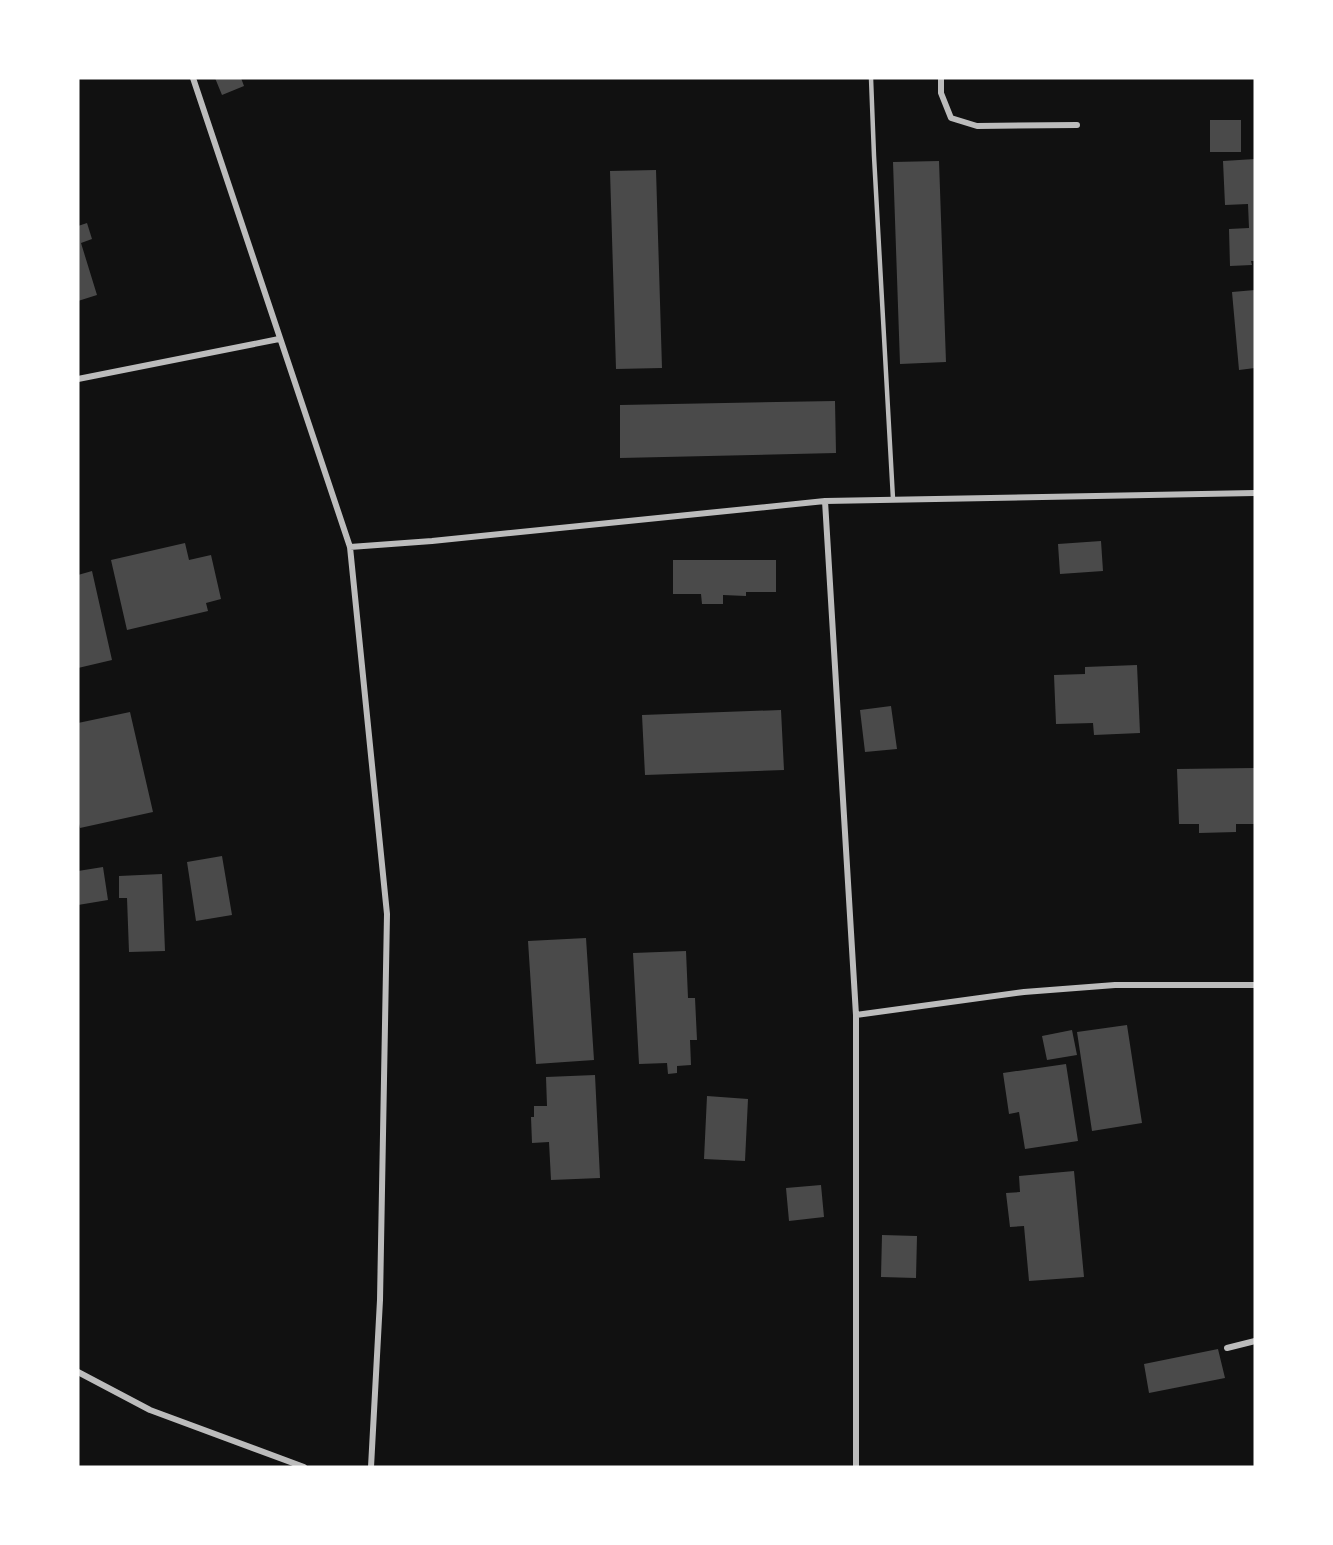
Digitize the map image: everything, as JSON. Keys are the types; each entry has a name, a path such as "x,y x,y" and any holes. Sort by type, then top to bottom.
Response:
{"street":[{"path":"193,78 350,547 387,914 380,1299 371,1467"},
{"path":"941,78 940,93 951,118 977,126 1077,125"},
{"path":"78,380 279,339"},
{"path":"350,547 432,541 825,501 1255,493"},
{"path":"825,501 856,1015 856,1467"},
{"path":"856,1015 1024,992 1116,984 1255,985"},
{"path":"1227,1348 1255,1341"},
{"path":"78,1372 150,1410 304,1467"}],"lane":[{"path":"871,78 893,499"}],"building":[{"path":"215,78 241,78 244,86 222,95"},
{"path":"1210,120 1241,120 1241,152 1210,152"},
{"path":"1255,159 1255,261 1251,261 1252,265 1230,266 1229,229 1249,228 1248,204 1225,205 1223,161"},
{"path":"939,161 946,362 900,364 893,162"},
{"path":"656,170 662,368 616,369 610,171"},
{"path":"87,223 92,239 81,243 97,295 78,301 78,226"},
{"path":"1255,290 1255,368 1239,370 1232,292"},
{"path":"835,401 836,453 620,458 620,405"},
{"path":"1101,541 1103,571 1060,574 1058,544"},
{"path":"185,543 189,560 211,555 221,599 206,603 208,611 127,630 111,560"},
{"path":"673,560 776,560 776,592 746,592 746,596 723,595 723,604 702,604 701,594 673,594"},
{"path":"92,571 112,660 78,668 78,575"},
{"path":"1137,665 1140,733 1094,735 1093,723 1056,724 1054,675 1085,674 1085,667"},
{"path":"891,706 897,749 865,752 860,710"},
{"path":"781,710 784,770 645,775 642,715"},
{"path":"130,712 153,812 80,828 78,820 78,723"},
{"path":"1255,768 1255,824 1236,824 1236,832 1199,833 1199,824 1179,824 1177,769"},
{"path":"222,856 232,915 196,921 187,862"},
{"path":"103,867 108,900 78,905 78,871"},
{"path":"162,874 165,951 129,952 127,898 119,898 119,876"},
{"path":"586,938 594,1060 536,1064 528,941"},
{"path":"686,951 688,998 695,998 697,1040 690,1040 691,1065 677,1066 677,1073 668,1074 667,1063 639,1064 633,953"},
{"path":"1127,1025 1142,1123 1092,1131 1077,1032"},
{"path":"1072,1030 1077,1055 1047,1060 1042,1036"},
{"path":"1066,1064 1078,1141 1025,1149 1019,1112 1009,1114 1003,1073"},
{"path":"595,1075 600,1178 551,1180 549,1142 532,1143 531,1117 534,1117 534,1106 547,1106 546,1077"},
{"path":"707,1096 748,1099 745,1161 704,1159"},
{"path":"1074,1171 1084,1277 1029,1281 1024,1226 1010,1227 1006,1193 1020,1192 1019,1176"},
{"path":"821,1185 824,1217 789,1221 786,1188"},
{"path":"882,1235 917,1236 916,1278 881,1277"},
{"path":"1218,1349 1225,1378 1149,1393 1144,1364"}]}
